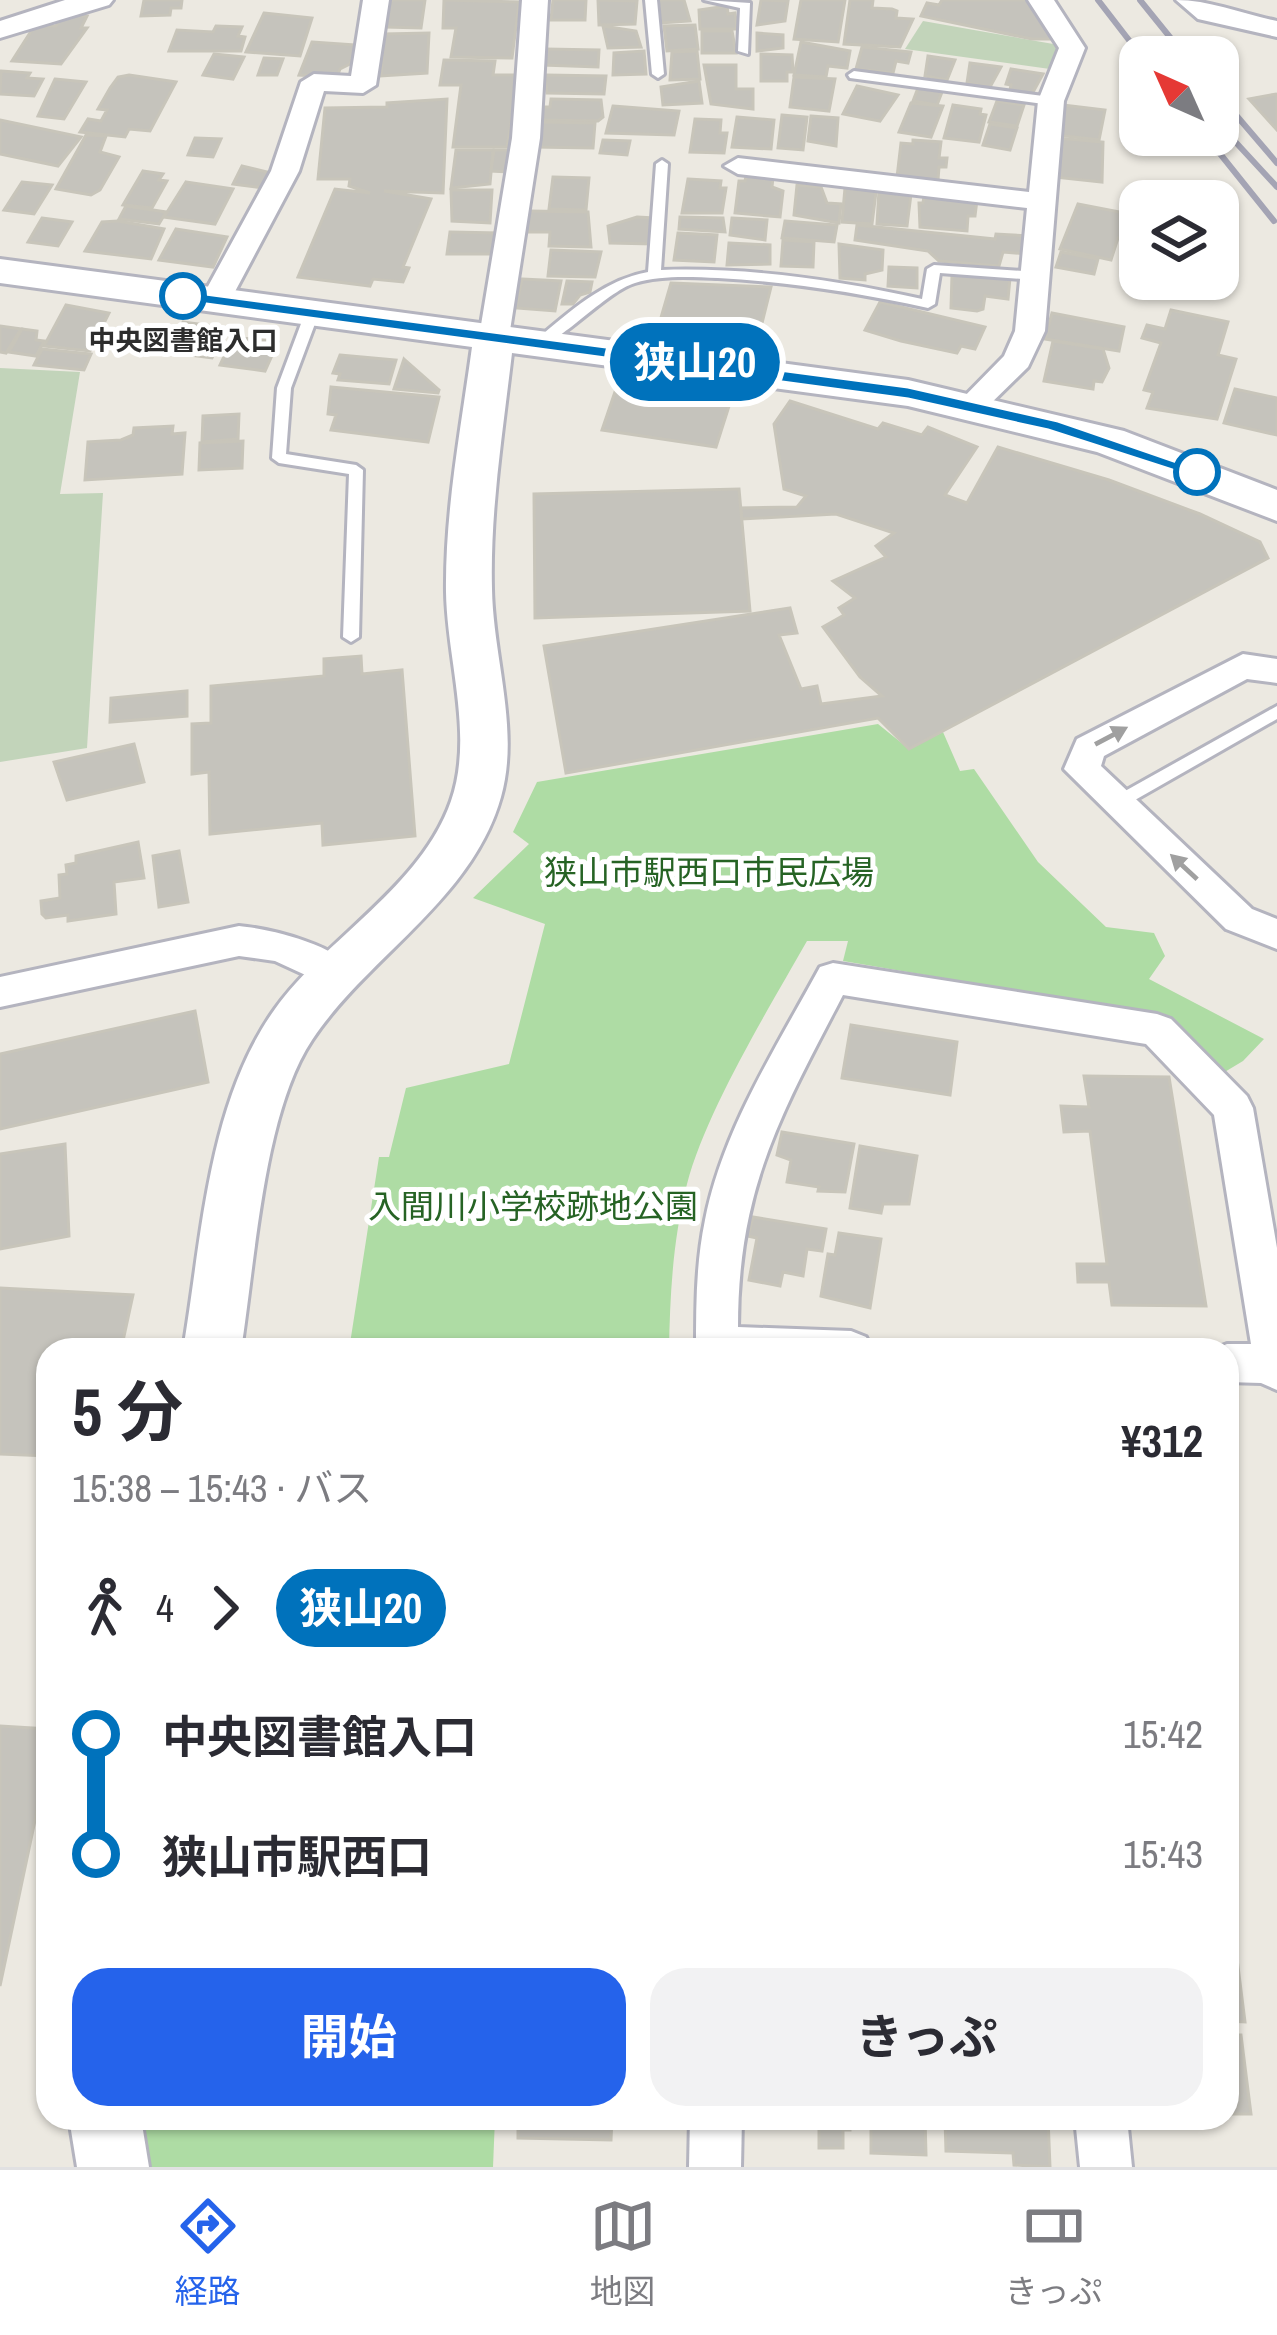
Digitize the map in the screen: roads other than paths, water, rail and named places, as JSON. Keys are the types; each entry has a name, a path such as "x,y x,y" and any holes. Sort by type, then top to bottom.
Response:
{"street":[{"path":"0,30 58,8 100,0"},
{"path":"215,301 284,170 314,82 363,85 376,0"},
{"path":"214,1338 256,1106 271,1061 294,1024 458,837 476,800 482,761 469,592 474,494 517,340 535,0"},
{"path":"971,405 1017,360 1030,331 1037,276 1038,201 1051,100 1072,48 1041,0"},
{"path":"1189,0 1207,14 1277,29"},
{"path":"738,166 1038,201"},
{"path":"0,271 827,380 971,405 1109,441 1277,506"},
{"path":"1277,671 1243,666 1089,748 1082,769 1239,919 1277,934"},
{"path":"0,992 239,941 267,942 291,950 338,975"},
{"path":"717,1338 717,1275 728,1206 743,1156 832,978 1157,1030 1233,1108 1276,1368 1239,1364"},
{"path":"107,2130 113,2167"},
{"path":"716,2130 716,2167"},
{"path":"1102,2130 1106,2167"}],"lane":[{"path":"651,0 658,74"},
{"path":"710,0 746,4 744,51"},
{"path":"854,75 1051,100"},
{"path":"654,275 662,164"},
{"path":"517,340 628,280 654,275 877,291 928,304 934,268 1037,276"},
{"path":"312,313 284,388 279,458 356,470 351,638"},
{"path":"1115,804 1277,712"}],"railway":[{"path":"1098,0 1126,36"},
{"path":"1140,0 1169,36"},
{"path":"1239,119 1277,163"},
{"path":"1239,146 1277,187"},
{"path":"1222,156 1274,221"}],"place":[{"name":"中央図書館入口","path":"183,296"}],"park label":[{"name":"狭山市駅西口市民広場","path":"709,872"},
{"name":"入間川小学校跡地公園","path":"533,1206"}]}
